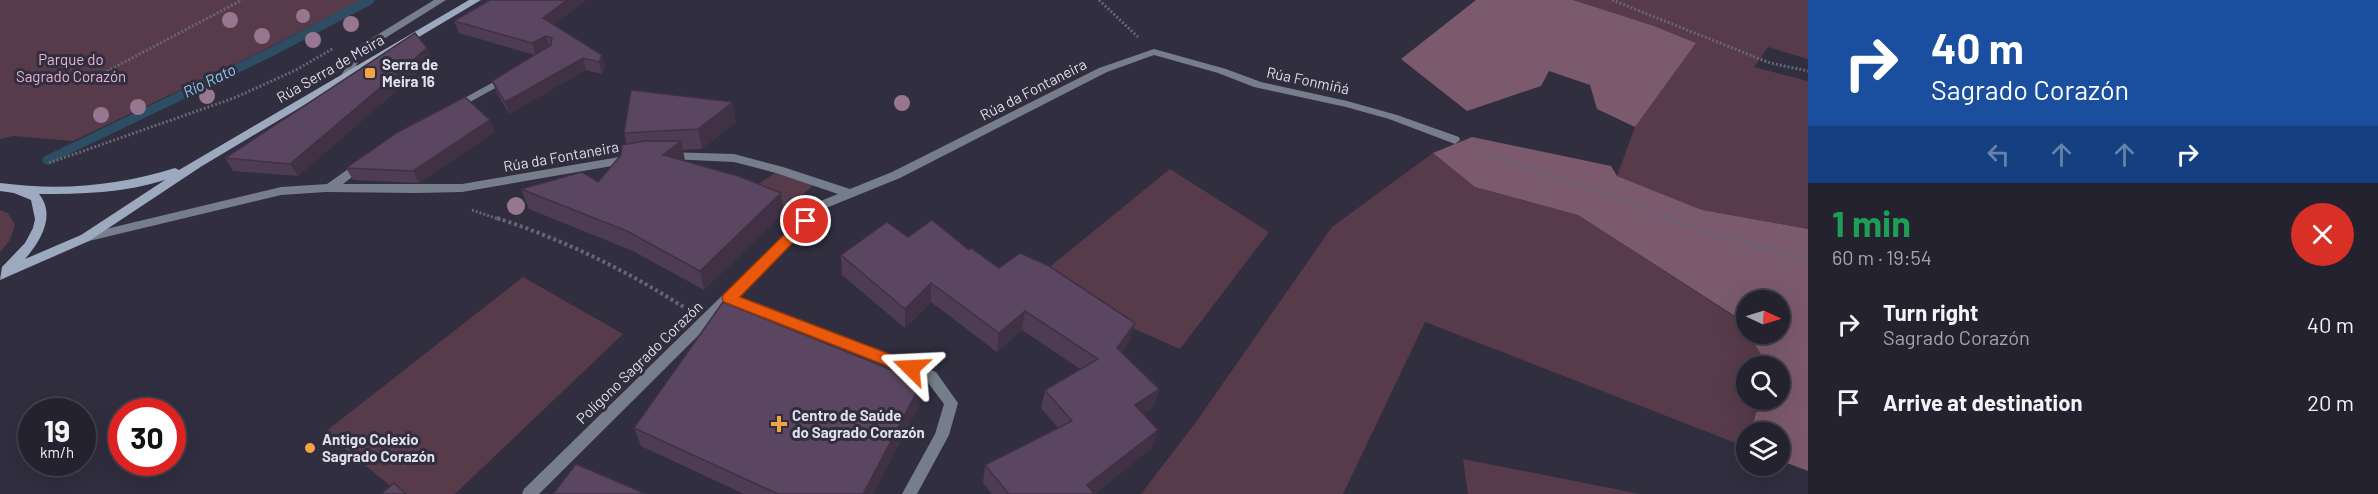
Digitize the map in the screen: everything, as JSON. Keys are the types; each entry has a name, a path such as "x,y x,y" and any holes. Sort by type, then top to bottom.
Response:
{"street":[{"path":"346,76 359,50 441,0"},
{"name":"Rúa Serra de Meira","path":"0,275 85,238 198,163 476,0"},
{"name":"Rúa Fonmiñá","path":"1154,52 1222,71 1258,85 1347,104 1393,117 1455,140"},
{"name":"Rúa da Fontaneira","path":"729,298 822,205 896,176 1103,70 1154,52"},
{"path":"442,112 522,69"},
{"path":"662,155 734,158 779,170 848,194"},
{"path":"331,187 372,157"},
{"name":"Rúa da Fontaneira","path":"85,238 281,191 314,186 434,190 462,188 638,157"},
{"name":"Rúa Serra de Meira","path":"0,187 78,190 129,186 160,178 198,163"},
{"path":"0,275 20,258 35,239 42,222 41,207 36,197 16,189"},
{"path":"729,298 931,376 951,403 942,435 909,494"},
{"name":"Polígono Sagrado Corazón","path":"529,494 729,298"}],"path":[{"path":"100,75 242,0"},
{"path":"1099,0 1154,52"},
{"path":"1612,0 1770,63 1808,71"},
{"path":"49,163 101,142 172,121 224,101 272,80 339,44"},
{"path":"1455,140 1537,172 1594,188 1664,218 1808,261"},
{"path":"434,190 462,207 534,230 620,268 691,311"}],"green space":[{"name":"Parque do Sagrado Corazón","path":"0,0 361,0 256,54 73,141 13,136 0,139"},
{"path":"1573,0 1808,0 1808,59 1768,47 1754,67 1808,81 1808,229 1702,210 1617,176 1635,127 1696,43 1654,26"},
{"path":"1433,153 1475,187 1578,215 1736,318 1736,344 1755,344 1762,356 1736,356 1736,410 1759,410 1754,422 1736,422 1736,443 1425,322 1343,494 1141,494 1196,422 1332,227"},
{"path":"1170,169 1269,232 1180,349 1030,283"},
{"path":"779,170 815,183 784,213 741,196"},
{"path":"0,210 8,213 15,225 10,240 0,252"},
{"path":"523,277 623,334 455,494 400,494 325,432"},
{"path":"1463,459 1640,494 1468,494"}],"shaded area":[{"path":"1476,0 1573,0 1654,26 1696,43 1635,127 1597,109 1590,85 1549,71 1541,86 1467,111 1401,59"},
{"path":"1472,137 1611,166 1617,176 1702,210 1808,229 1808,471 1790,464 1790,422 1754,422 1759,410 1790,410 1790,356 1762,356 1755,344 1790,344 1790,290 1736,290 1736,317 1578,215 1475,187 1433,153"}],"building":[{"path":"490,0 567,0 543,18 602,55 599,62 583,58 505,102 492,81 551,45 552,38 546,36 532,43 454,21"},
{"path":"415,33 427,48 290,164 225,158"},
{"path":"631,90 733,102 698,129 624,133"},
{"path":"465,97 490,120 413,171 346,168 398,132"},
{"path":"645,141 681,141 663,155 738,176 781,193 700,271 627,231 521,189 582,172 598,182 621,155 622,145"},
{"path":"932,220 969,250 971,248 999,268 1020,253 1049,266 1135,323 1117,348 1159,389 1135,405 1158,430 1087,485 1094,494 1009,494 985,465 1072,421 1045,390 1098,359 1025,311 999,333 931,283 905,309 841,255 887,222 908,237"},
{"path":"723,302 922,382 863,494 778,494 634,428"},
{"path":"576,464 646,494 553,494"},
{"path":"394,483 406,494 381,494"}],"waterway":[{"name":"Río Rato","path":"47,160 269,53 370,0"}],"place":[{"name":"Serra de Meira 16","path":"370,73"},
{"name":"Centro de Saúde do Sagrado Corazón","path":"779,424"},
{"name":"Antigo Colexio Sagrado Corazón","path":"310,448"}],"route":[{"path":"806,221 729,298 911,368"}]}
